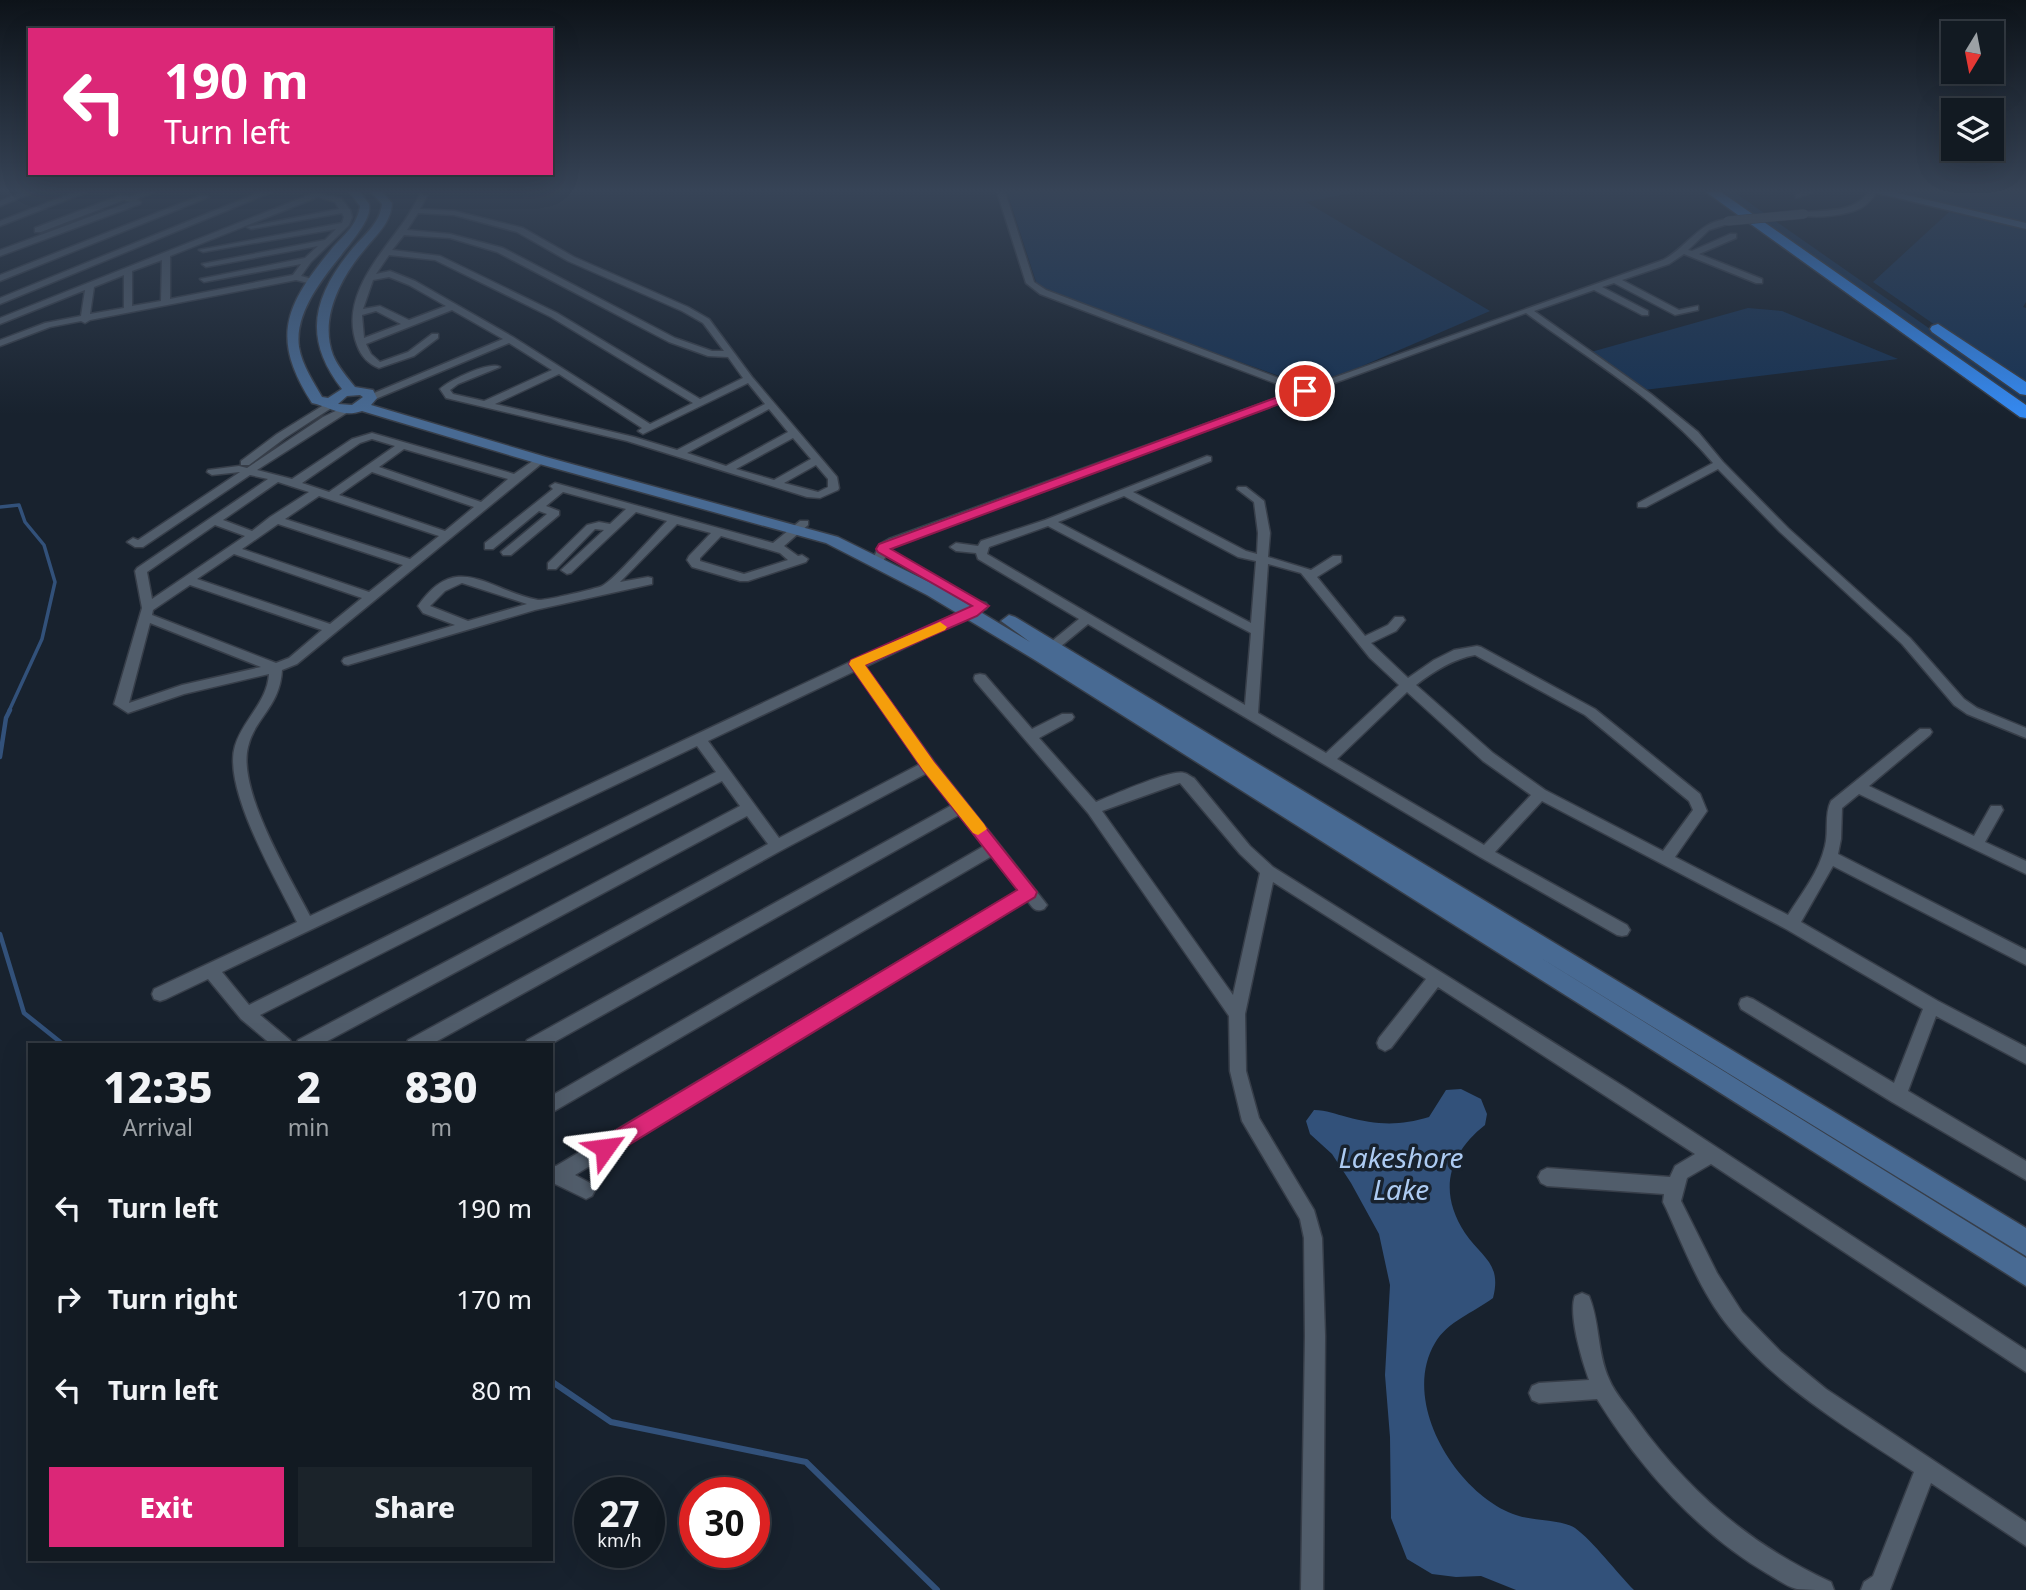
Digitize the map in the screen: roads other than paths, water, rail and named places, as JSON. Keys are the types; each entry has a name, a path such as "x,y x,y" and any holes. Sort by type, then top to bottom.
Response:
{"highway":[{"path":"1817,266 2026,413"},
{"path":"1929,323 2026,390"}],"street":[{"path":"0,278 30,266"},
{"path":"0,301 86,266"},
{"path":"0,321 137,266"},
{"path":"165,303 166,266"},
{"path":"205,296 206,266"},
{"path":"204,279 274,266"},
{"path":"296,277 304,266"},
{"path":"310,287 324,266"},
{"path":"345,266 337,278 325,313 325,350 352,401 541,460 805,528"},
{"path":"377,266 360,298 358,313 357,327 366,356 379,365 411,354 435,336"},
{"path":"454,266 554,315 700,403"},
{"path":"531,266 672,340 711,354 731,354"},
{"path":"495,368 445,389 449,396 630,439 807,494 820,495 832,490 836,483 749,379 706,321 589,266"},
{"path":"1025,266 1030,283 1043,292 1305,391"},
{"path":"880,555 893,541 1653,266"},
{"path":"1721,266 1759,281"},
{"path":"128,271 128,311"},
{"path":"369,278 390,274 412,283 560,370 648,427"},
{"path":"0,343 48,325 85,320 296,277 313,282 292,338 295,358 317,400 352,401 805,528 832,540 880,555 1047,651 2026,1243"},
{"path":"1614,279 1678,313 1695,308"},
{"path":"85,320 90,286"},
{"path":"1594,286 1645,313"},
{"path":"46,303 48,325"},
{"path":"361,343 453,306"},
{"path":"358,313 377,309 407,323"},
{"path":"1527,310 1648,396 1694,434 1719,464 1784,530 1906,641 1959,702 1972,711 2026,733"},
{"path":"136,543 352,401 506,338"},
{"path":"484,405 560,370"},
{"path":"630,439 648,427 749,379"},
{"path":"676,455 770,405"},
{"path":"726,470 794,433"},
{"path":"295,483 366,436 378,436 516,478"},
{"path":"332,495 404,444"},
{"path":"1207,459 1049,522 985,544 981,550 982,556 1485,853 1622,930"},
{"path":"277,478 142,570 146,612 121,704 128,708 182,690 276,668 293,661 541,460"},
{"path":"775,484 817,460"},
{"path":"1642,505 1719,464"},
{"path":"371,468 483,506"},
{"path":"212,471 244,470 277,478 447,535"},
{"path":"538,507 555,513 511,553 488,546 538,507 558,487 779,549 800,559 744,578 696,564 693,560 695,556 717,533"},
{"path":"1242,489 1259,501 1262,508 1262,560 1251,713"},
{"path":"146,612 187,580 318,491"},
{"path":"1125,492 1242,554 1296,566 1311,575 1363,642 1488,757 1540,794 1791,924 1932,1006 2026,1056"},
{"path":"613,528 599,525 591,527 549,565 571,572 633,509"},
{"path":"274,519 412,564"},
{"path":"608,588 674,520"},
{"path":"214,521 252,535"},
{"path":"1049,522 1256,631"},
{"path":"779,549 805,528"},
{"path":"956,547 981,550"},
{"path":"232,549 370,597"},
{"path":"1311,575 1337,559"},
{"path":"468,625 427,610 424,606 446,584 456,579 542,605"},
{"path":"187,580 331,629"},
{"path":"348,661 542,605 648,581"},
{"path":"160,994 977,609"},
{"path":"146,612 276,668"},
{"path":"1047,651 1086,619"},
{"path":"1363,642 1392,628 1399,620"},
{"path":"1328,759 1407,683 1460,653 1477,650 1590,712 1695,798 1700,811 1666,859"},
{"path":"1047,651 2026,1273"},
{"path":"554,1175 1034,899 929,766 856,664"},
{"path":"276,668 273,695 245,738 239,763 243,788 306,924"},
{"path":"980,678 1093,809 1237,1014"},
{"path":"1031,736 1066,717"},
{"path":"1791,924 1830,857 1834,841 1833,814 1836,805 1925,732"},
{"path":"699,738 777,846"},
{"path":"418,1043 929,766"},
{"path":"247,1014 725,774"},
{"path":"1093,809 1171,779 1182,778 1189,782 1245,850 1268,871 1712,1154 2026,1362"},
{"path":"1858,788 2026,868"},
{"path":"1485,853 1540,794"},
{"path":"537,1043 961,807"},
{"path":"308,1043 749,808"},
{"path":"1976,845 1996,810"},
{"path":"553,1104 993,848"},
{"path":"1830,857 2026,958"},
{"path":"1268,871 1237,1014 1238,1071 1251,1121 1308,1216 1313,1238 1315,1336 1312,1590"},
{"path":"209,970 247,1014 282,1043"},
{"path":"1385,1043 1437,977"},
{"path":"1746,1004 2026,1171"},
{"path":"1898,1096 1932,1006"},
{"path":"1712,1154 1681,1172 1672,1202 1710,1280 1735,1319 1774,1359 1819,1396 2026,1535"},
{"path":"554,1175 586,1190"},
{"path":"1547,1177 1675,1186"},
{"path":"1582,1303 1590,1357 1603,1389 1646,1452 1741,1544 1791,1576 1823,1590"},
{"path":"1539,1392 1603,1389"},
{"path":"1872,1590 1881,1584 1926,1468"}],"water":[{"name":"Lakeshore Lake","path":"1461,1089 1481,1099 1487,1114 1485,1125 1462,1148 1455,1161 1450,1188 1452,1203 1465,1233 1493,1269 1495,1286 1493,1298 1454,1323 1435,1343 1426,1366 1424,1392 1429,1417 1454,1466 1492,1503 1513,1514 1575,1528 1634,1590 1516,1590 1481,1576 1432,1574 1407,1559 1391,1518 1390,1437 1385,1375 1390,1285 1379,1234 1351,1183 1332,1154 1310,1134 1306,1121 1314,1110 1378,1123 1418,1120 1429,1117 1446,1090"}],"waterway":[{"path":"0,507 19,505 25,522 44,545 55,582 42,639 9,711"},
{"path":"0,757 6,718 10,710"},
{"path":"0,934 24,1013 62,1043"},
{"path":"553,1382 611,1422 806,1462 937,1590"}]}
